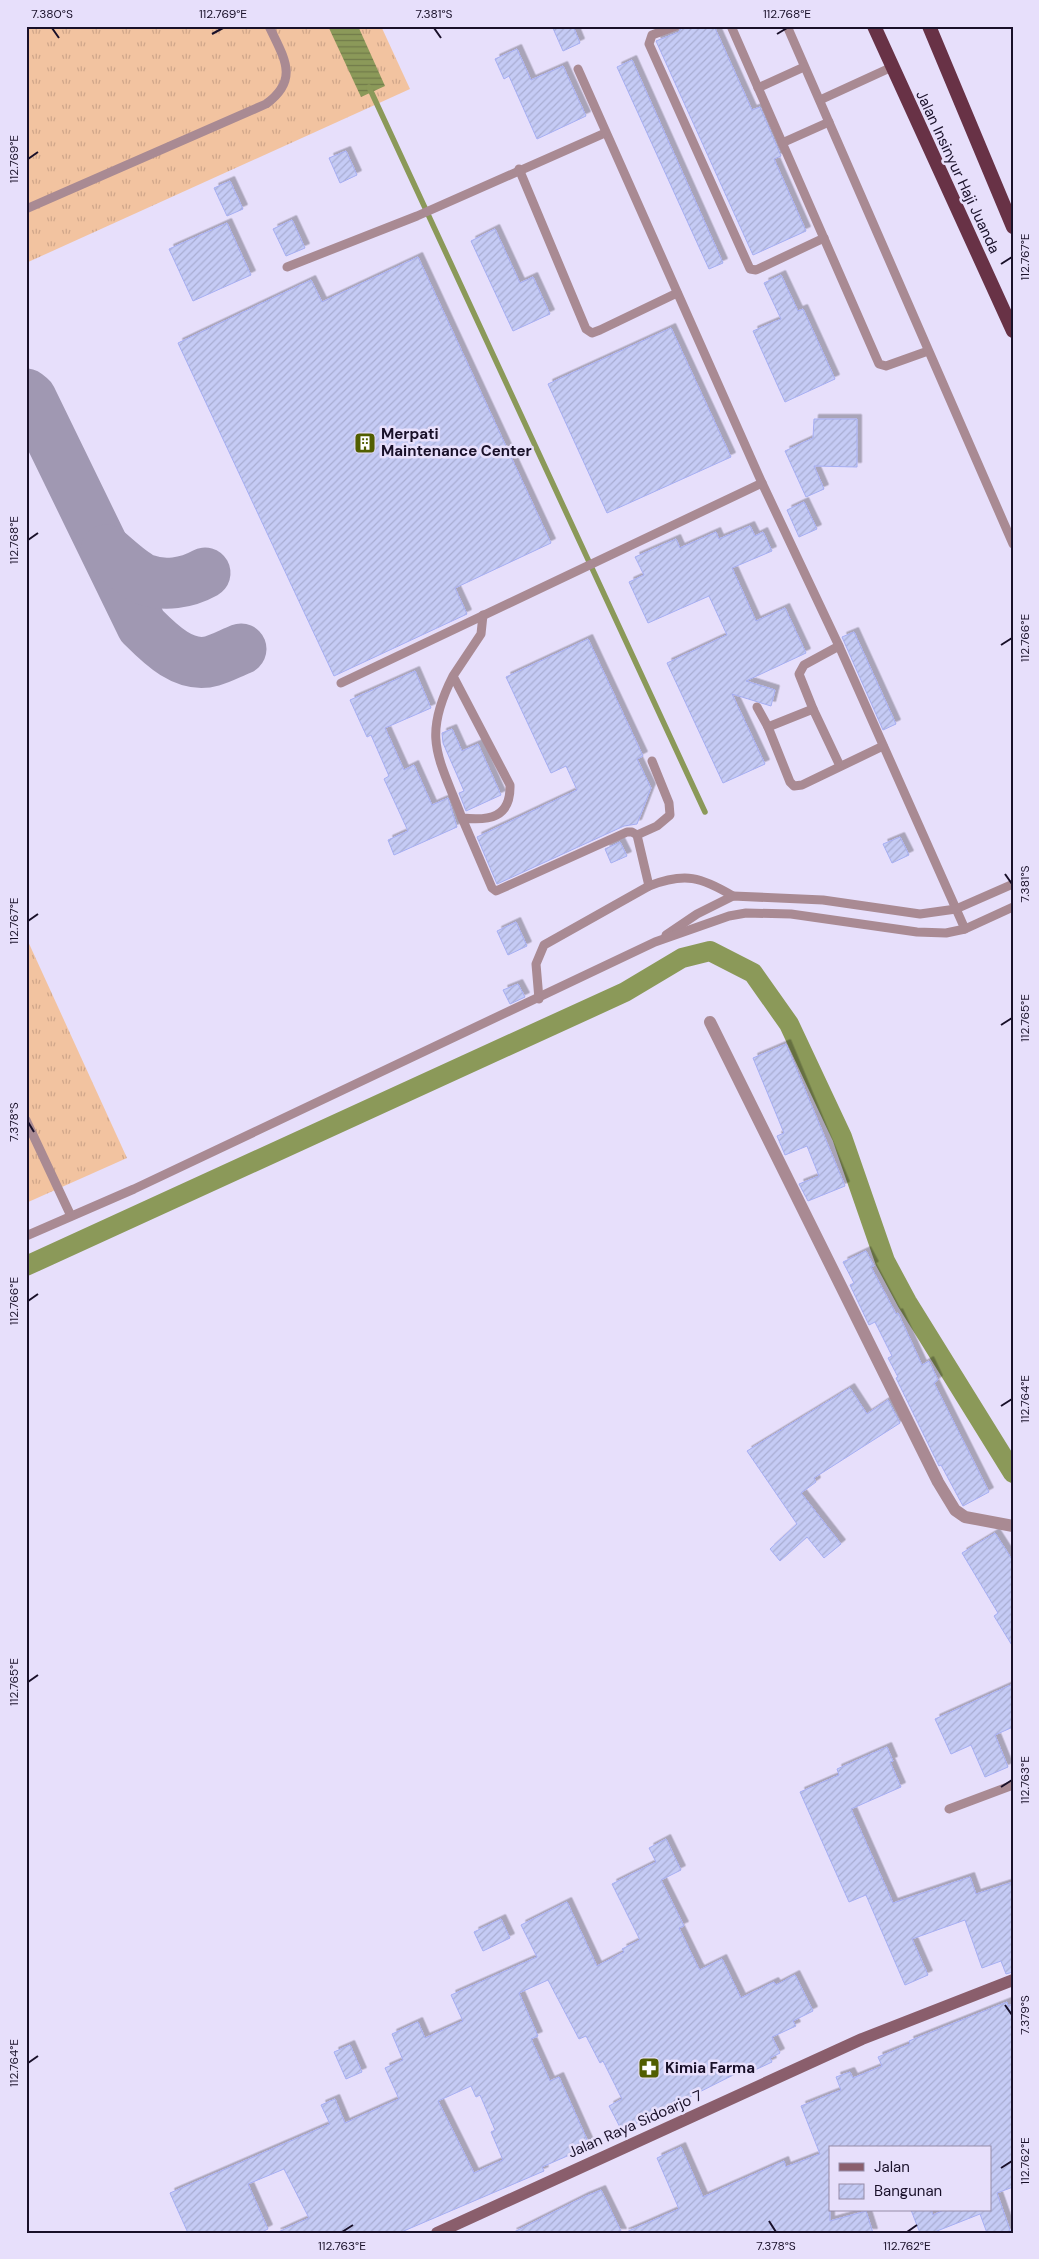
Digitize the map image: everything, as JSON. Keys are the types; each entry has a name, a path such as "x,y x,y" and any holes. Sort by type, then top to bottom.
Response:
{"highway":[{"name":"Jalan Insinyur Haji Juanda","path":"874,26 1013,331"},
{"name":"Jalan Insinyur Haji Juanda","path":"929,26 1013,227"}],"main road":[{"name":"Jalan Raya Sidoarjo 7","path":"438,2233 862,2040 1013,1980"}],"street":[{"path":"710,1022 938,1482 956,1510 965,1517 1013,1526"}],"lane":[{"path":"26,209 266,104 278,95 286,84 287,69 269,26"},
{"path":"676,26 652,35 648,44 750,269 756,270 824,238"},
{"path":"731,26 879,364 886,366 928,351"},
{"path":"787,26 1013,544"},
{"path":"758,88 804,67"},
{"path":"820,100 892,67"},
{"path":"578,68 605,133 762,483 839,646 965,929"},
{"path":"782,143 829,122"},
{"path":"287,267 417,216 519,169 605,133"},
{"path":"519,169 586,329 592,333 678,293"},
{"path":"342,683 762,483"},
{"path":"483,615 481,634 453,676 441,700 434,739 446,780 492,888 496,891 627,832 637,835 649,886"},
{"path":"839,646 804,665 798,674 812,709 840,766"},
{"path":"453,676 510,785 510,801 504,810 481,820 462,818"},
{"path":"757,707 768,727 790,782 794,786 802,785 883,746"},
{"path":"768,727 812,709"},
{"path":"637,835 666,820 670,812 652,761"},
{"path":"539,999 536,964 544,945 649,886 667,879 697,879 709,881 733,896"},
{"path":"655,942 697,914 733,896 823,900 920,914 956,909 1013,884"},
{"path":"26,1236 144,1185 539,999 655,942 729,916 746,912 791,914 917,932 946,933 965,929 1013,907"},
{"path":"26,1120 71,1216"},
{"path":"949,1809 1013,1785"}],"green space":[{"path":"26,26 381,26 410,89 26,263"},
{"path":"26,937 127,1158 26,1203"}],"shaded area":[{"path":"328,26 358,26 385,86 361,97"}],"building":[{"path":"552,26 573,26 580,43 563,51"},
{"path":"682,26 714,26 752,110 760,107 781,156 774,159 806,231 753,255 656,41 679,32"},
{"path":"517,49 531,80 563,66 586,116 537,139 509,76 504,79 495,59"},
{"path":"632,60 723,263 709,269 617,67"},
{"path":"346,151 357,175 340,183 329,158"},
{"path":"230,181 243,209 227,216 214,188"},
{"path":"292,220 305,248 286,256 273,229"},
{"path":"227,223 251,275 193,301 169,249"},
{"path":"495,229 520,283 533,277 550,314 513,331 471,241"},
{"name":"Merpati Maintenance Center","path":"418,257 551,543 455,588 467,614 334,676 178,343 311,280 322,302"},
{"path":"781,275 798,311 803,309 835,379 785,402 753,331 781,319 764,283"},
{"path":"671,328 731,457 607,513 548,384"},
{"path":"814,419 857,419 857,467 814,466 824,489 806,497 785,451 813,438"},
{"path":"804,502 817,529 799,537 787,510"},
{"path":"750,526 755,536 763,532 772,551 732,568 756,621 785,608 806,653 746,681 775,690 771,706 732,694 765,764 723,783 667,663 727,635 709,596 648,623 629,582 644,575 635,557 676,539 680,548 716,532 719,539"},
{"path":"854,632 896,724 883,730 842,637"},
{"path":"588,639 643,756 637,759 651,788 637,824 624,826 497,884 477,837 577,790 566,766 551,773 506,677"},
{"path":"415,671 431,708 385,728 404,770 414,765 432,805 448,798 457,827 394,855 388,840 408,831 384,779 389,776 371,735 367,737 350,700"},
{"path":"452,729 462,751 478,744 501,795 466,811 459,793 464,791 443,743 442,733"},
{"path":"900,837 909,855 892,863 883,844"},
{"path":"620,842 627,856 611,863 605,849"},
{"path":"516,922 527,946 508,955 497,931"},
{"path":"518,984 525,997 510,1004 503,990"},
{"path":"786,1044 845,1186 808,1201 799,1184 819,1176 807,1146 785,1155 777,1136 784,1133 753,1058"},
{"path":"866,1251 874,1266 871,1267 896,1314 898,1313 922,1365 929,1361 938,1380 934,1383 989,1492 963,1506 941,1465 939,1466 896,1378 898,1377 888,1358 892,1356 875,1322 869,1325 850,1285 854,1283 843,1262"},
{"path":"850,1388 867,1414 888,1400 900,1423 814,1478 816,1482 801,1493 841,1544 824,1558 807,1537 780,1561 770,1549 797,1524 747,1451"},
{"path":"995,1533 1013,1561 1013,1647 994,1616 998,1613 962,1553"},
{"path":"1013,1684 1013,1727 995,1735 1008,1767 985,1777 971,1745 951,1754 935,1719"},
{"path":"887,1747 893,1761 890,1762 901,1787 851,1809 893,1903 970,1877 976,1894 1013,1882 1013,1972 1006,1974 1001,1961 982,1968 965,1920 912,1939 928,1975 905,1985 866,1895 849,1902 800,1792 839,1775 837,1769"},
{"path":"666,1839 681,1870 661,1880 684,1926 679,1928 700,1970 722,1959 741,1998 774,1982 776,1985 795,1975 813,2011 793,2021 796,2026 772,2037 780,2053 770,2058 772,2062 755,2070 753,2065 622,2131 609,2106 622,2099 603,2061 600,2063 586,2036 579,2039 548,1980 519,1993 538,2036 531,2039 550,2081 559,2077 590,2146 542,2167 544,2171 399,2233 276,2233 309,2218 284,2169 248,2184 268,2229 260,2233 188,2233 170,2193 330,2124 321,2105 335,2099 345,2123 399,2099 385,2068 403,2060 392,2034 418,2022 425,2038 463,2021 451,1995 537,1957 521,1925 567,1902 597,1966 624,1952 622,1949 640,1940 612,1884 656,1862 649,1848","holes":["471,2086 476,2097 480,2095 495,2130 491,2132 503,2160 474,2173 438,2101"]},
{"path":"501,1919 510,1938 483,1951 474,1932"},
{"path":"1007,2002 1008,2006 1013,2004 1013,2187 997,2193 1011,2233 987,2233 980,2214 932,2233 920,2233 912,2212 932,2212 933,2215 940,2212 992,2212 992,2146 829,2146 830,2221 866,2212 873,2233 624,2233 679,2209 657,2158 681,2147 703,2197 784,2161 786,2167 820,2154 801,2106 841,2090 836,2077 850,2072 853,2078 882,2066 878,2057 910,2044 909,2041"},
{"path":"350,2045 362,2072 346,2079 334,2052"},
{"path":"601,2190 622,2233 512,2233 584,2197"}],"waterway":[{"path":"369,87 705,812"},
{"path":"26,1266 625,992 682,958 710,951 753,973 789,1024 842,1137 885,1261 907,1302 1013,1473"}],"taxiway":[{"path":"26,394 31,398 142,626 164,647 182,658 192,661 212,661 241,649"},
{"path":"106,550 134,573 144,579 159,583 175,583 205,573"}],"place":[{"name":"Merpati Maintenance Center","path":"365,443"},
{"name":"Kimia Farma","path":"649,2068"}]}
